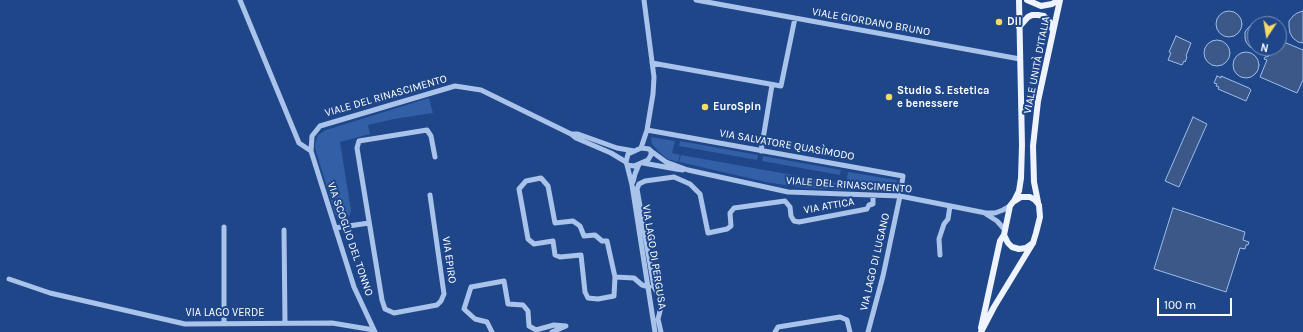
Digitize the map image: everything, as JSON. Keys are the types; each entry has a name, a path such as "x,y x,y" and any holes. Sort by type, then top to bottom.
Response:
{"main road":[{"name":"VIALE UNITÀ D'ITALIA","path":"981,332 1000,241 1012,204 1019,191 1021,178 1022,145 1019,0"},
{"path":"1027,0 1041,6 1052,4 1060,0"},
{"name":"VIALE UNITÀ D'ITALIA","path":"981,332 994,307 1033,243 1040,217 1034,182 1034,146 1038,101 1060,0"},
{"path":"1019,26 1032,15 1044,16 1049,21 1053,33"},
{"path":"1012,204 1021,197 1030,197 1039,205"},
{"path":"1004,232 1012,247 1019,249 1026,248 1033,243"}],"street":[{"path":"240,0 299,143 311,151"},
{"path":"641,148 647,130 654,76 644,0"},
{"name":"VIALE GIORDANO BRUNO","path":"696,0 1020,59"},
{"path":"652,63 781,86 795,18"},
{"path":"762,151 772,85"},
{"name":"VIALE DEL RINASCIMENTO","path":"311,151 312,136 320,126 455,86 481,90 571,134 576,138 611,153 627,163"},
{"path":"335,228 369,223 357,148 359,142 427,130 431,136 435,157"},
{"path":"632,185 635,174 641,164 650,157 647,130"},
{"name":"VIA SALVATORE QUASÌMODO","path":"647,130 910,177"},
{"name":"VIALE DEL RINASCIMENTO","path":"571,134 578,134 617,148 634,151"},
{"path":"641,148 650,150 666,162 688,170 676,170 641,164 634,166 627,163 628,154 641,148"},
{"name":"VIA SCOGLIO DEL TONNO","path":"311,151 354,287 374,331"},
{"name":"VIA LAGO DI PERGUSA","path":"627,163 649,287 655,332"},
{"name":"VIALE DEL RINASCIMENTO","path":"688,170 788,192 900,196 986,213 995,213 1012,204"},
{"path":"900,196 903,176"},
{"name":"VIA ATTICA","path":"662,303 660,296 654,287 637,189 639,184 645,181 674,177 690,184 700,194 708,233 727,229 731,226 730,213 734,208 785,201 790,208 791,216 794,221 799,222 867,210 869,205 873,204 873,196"},
{"path":"541,178 548,186 555,223 574,221 580,226 584,236 595,235 602,241 607,241 615,277 614,296 598,299 588,298 585,292 581,255 560,257 555,255 553,241 534,244 528,239 519,189 526,180 541,178"},
{"name":"VIA EPIRO","path":"369,223 384,309 394,313 437,305 441,301 444,294 430,195"},
{"name":"VIA LAGO DI LUGANO","path":"868,332 883,276 900,196"},
{"path":"940,256 939,239 944,224 948,219 950,206"},
{"name":"VIALE DEL RINASCIMENTO","path":"986,213 997,221 1004,232"},
{"path":"224,227 224,323"},
{"path":"284,230 285,323"},
{"path":"615,277 634,278 642,285 649,287"},
{"name":"VIA LAGO VERDE","path":"8,279 50,293 185,324 332,323 374,331"},
{"path":"492,332 487,322 475,319 464,309 471,287 504,281 508,304 523,305 528,311 529,326 536,330 554,325 566,326 552,332"},
{"path":"651,304 662,303 658,319 661,332"},
{"path":"775,332 778,327 840,317 847,320 850,332"}],"shaded area":[{"path":"1229,11 1238,15 1242,24 1238,33 1229,37 1220,33 1216,24 1220,15"},
{"path":"1303,11 1303,43 1298,42 1293,38 1290,33 1289,21 1297,13"},
{"path":"1247,29 1247,43 1245,38 1245,32"},
{"path":"1176,36 1191,43 1185,62 1184,61 1182,65 1168,60 1171,53 1169,52"},
{"path":"1217,40 1226,44 1230,53 1226,62 1217,66 1208,62 1204,53 1208,44"},
{"path":"1287,43 1303,50 1303,80 1297,93 1260,77 1267,60 1264,59 1265,57 1287,56"},
{"path":"1247,52 1247,56 1256,56 1259,65 1256,75 1246,78 1236,75 1233,65 1236,55"},
{"path":"1217,76 1221,78 1221,76 1249,88 1251,90 1246,101 1218,89 1219,87 1216,86 1217,84 1214,83"},
{"path":"429,98 433,113 368,125 370,134 340,142 351,210 350,215 346,218 339,218 335,214 315,148 318,135 326,130"},
{"path":"1193,117 1207,124 1179,187 1165,181"},
{"path":"651,137 675,141 672,153 680,155 678,162 667,159 658,151 652,144"},
{"path":"680,141 758,155 757,160 679,146"},
{"path":"681,155 843,184 842,190 797,187 766,182 679,162"},
{"path":"763,156 841,170 840,175 762,161"},
{"path":"848,172 897,180 896,190 845,190"},
{"path":"1173,208 1245,232 1243,240 1249,242 1245,249 1240,248 1226,292 1154,269"}],"place":[{"name":"Dil","path":"999,22"},
{"name":"Studio S. Estetica e benessere","path":"889,97"},
{"name":"EuroSpin","path":"705,107"}]}
